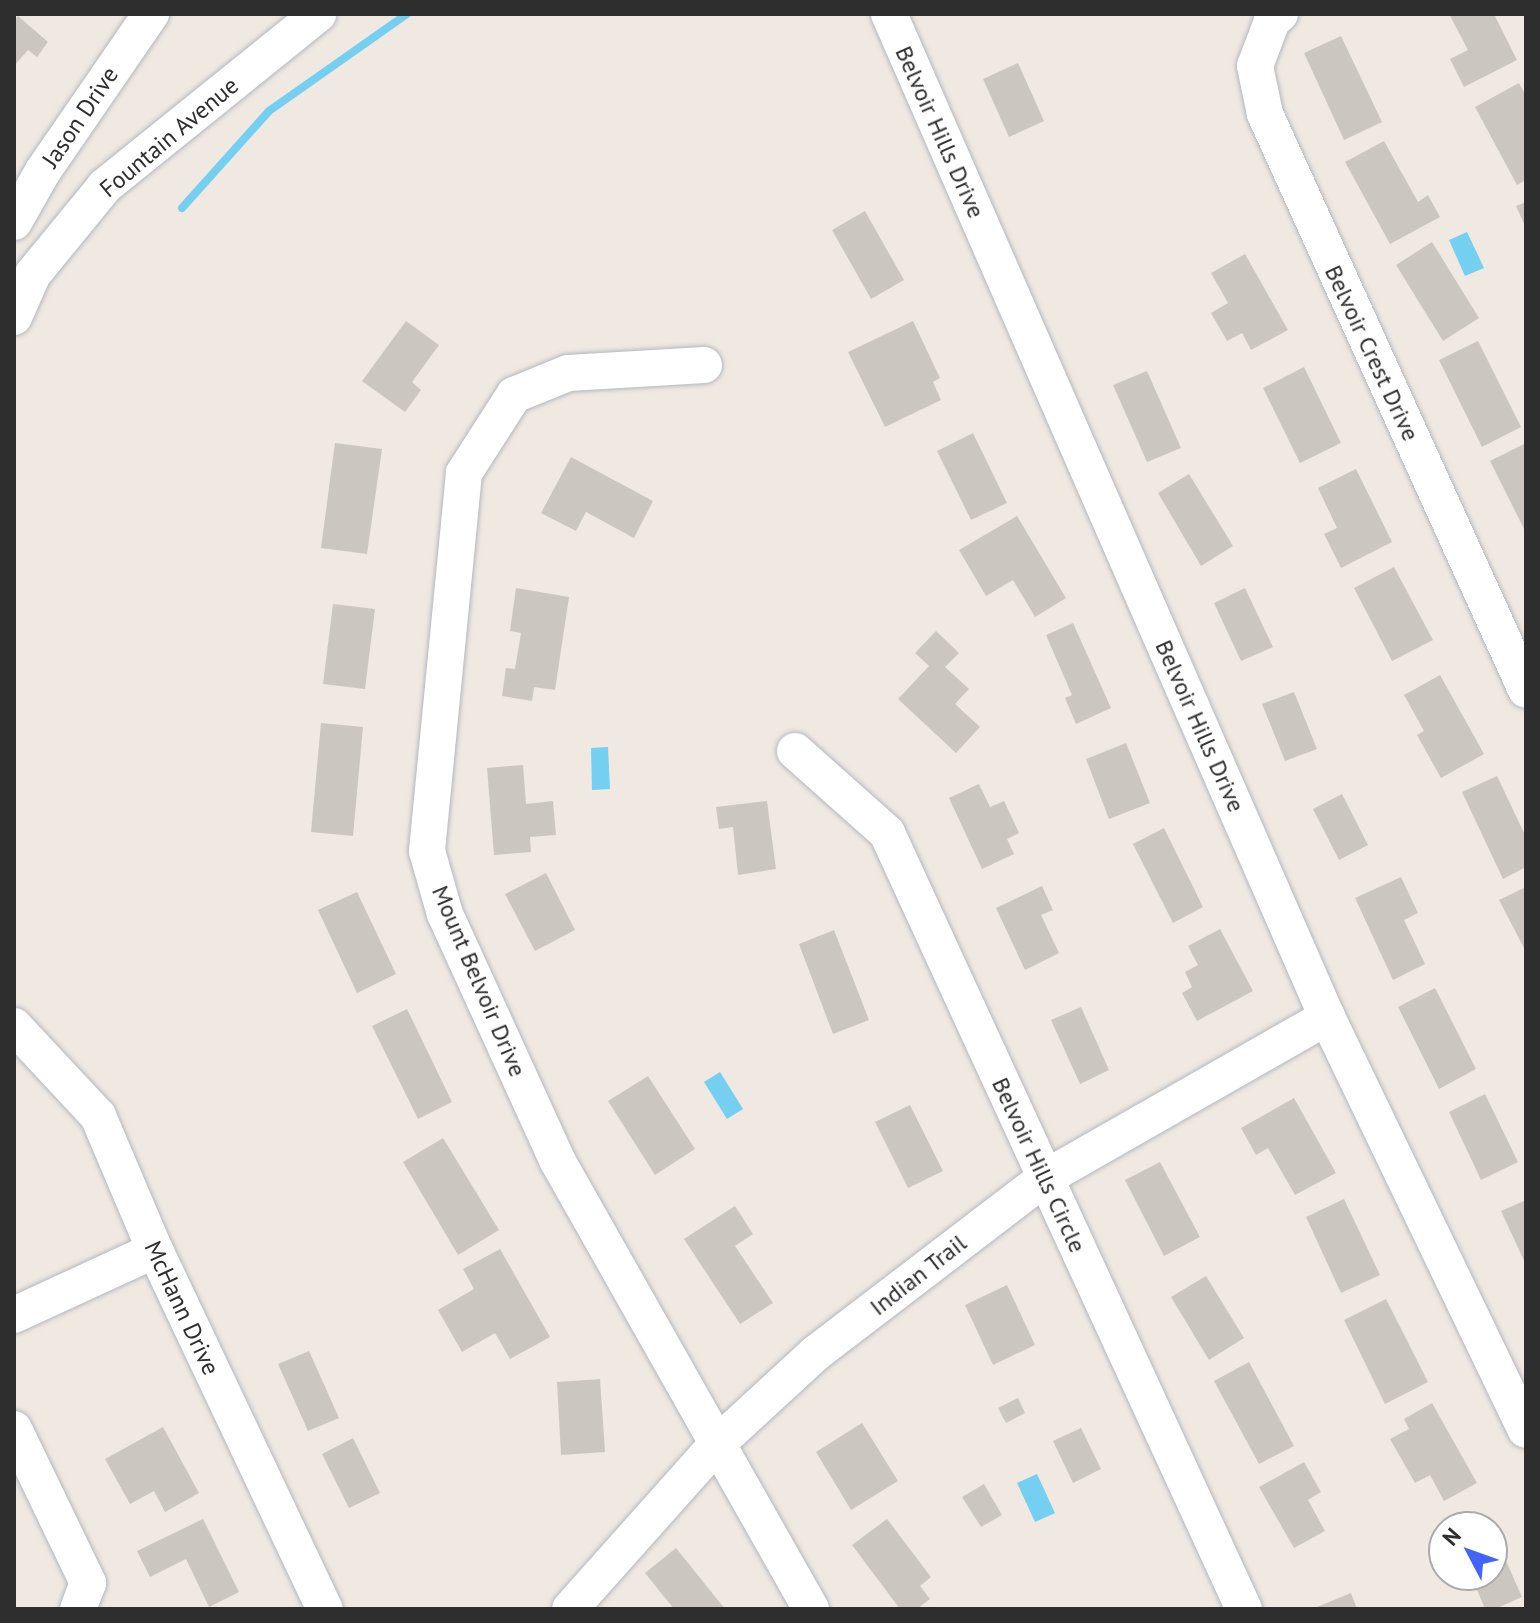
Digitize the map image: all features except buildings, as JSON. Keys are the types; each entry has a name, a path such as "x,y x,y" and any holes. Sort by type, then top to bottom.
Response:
{"street":[{"name":"Jason Drive","path":"14,222 43,171 151,14"},
{"name":"Fountain Avenue","path":"14,317 33,274 105,186 318,14"},
{"name":"Belvoir Hills Drive","path":"889,14 1327,1017 1526,1430"},
{"name":"Belvoir Crest Drive","path":"1280,14 1272,21 1255,66 1265,114 1526,690"},
{"path":"14,241 33,274"},
{"name":"Mount Belvoir Drive","path":"704,365 568,373 514,395 464,473 427,851 445,914 557,1160 811,1609"},
{"name":"Belvoir Hills Circle","path":"795,751 887,833 1244,1609"},
{"name":"Indian Trail","path":"570,1609 717,1444 816,1353 1045,1178 1327,1017"},
{"name":"McHann Drive","path":"14,1026 98,1116 155,1250 325,1609"},
{"path":"14,1315 155,1250"},
{"path":"14,1429 88,1583 78,1609"}],"water":[{"path":"1467,232 1484,268 1465,276 1449,240"},
{"path":"608,747 610,789 592,790 591,748"},
{"path":"720,1072 743,1109 727,1119 704,1082"},
{"path":"1037,1474 1055,1513 1035,1522 1017,1483"}],"waterway":[{"path":"182,208 269,111 407,14"}]}
